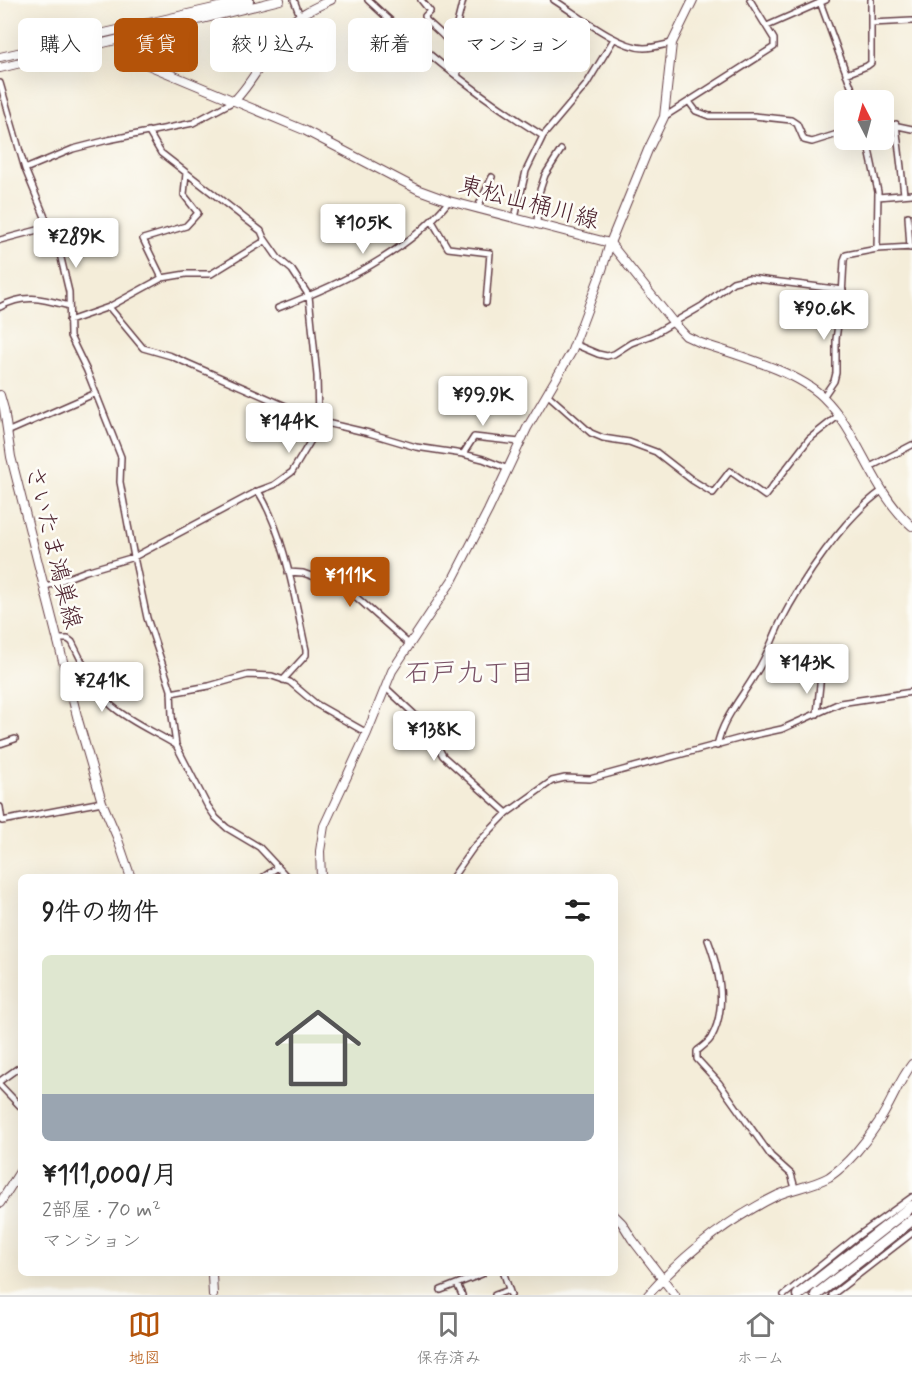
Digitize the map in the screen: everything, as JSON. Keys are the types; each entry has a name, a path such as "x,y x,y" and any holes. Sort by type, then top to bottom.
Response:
{"highway":[{"path":"798,1295 912,1206"},
{"path":"816,1295 912,1220"}],"main road":[{"path":"0,57 114,35"},
{"path":"0,68 114,36"},
{"name":"東松山桶川線","path":"165,72 304,130 419,190 477,209 610,243 686,336 794,377 823,397 838,416 891,504 912,526"},
{"name":"さいたま鴻巣線","path":"0,395 11,456 57,639 102,802 130,874"},
{"path":"212,1276 213,1295"}],"street":[{"path":"180,18 249,0"},
{"path":"194,18 280,0"},
{"path":"294,0 300,16"},
{"path":"25,169 73,149 193,123 234,100 246,88 287,26 300,16 331,0"},
{"path":"368,0 458,77 508,114 543,136"},
{"path":"421,0 430,10 425,16 426,20 444,37"},
{"path":"458,18 462,0"},
{"path":"554,0 614,39 644,48 672,44"},
{"path":"321,874 320,851 324,826 367,733 385,687 401,654 453,579 520,442 574,344 610,243 664,117 669,89 672,44 693,0"},
{"path":"664,117 690,103 774,47 774,39 750,0"},
{"path":"846,74 871,63 871,0"},
{"path":"767,26 823,1 852,90"},
{"path":"871,23 912,21"},
{"path":"515,218 526,171 543,136 586,85 614,39"},
{"path":"457,72 458,77"},
{"path":"0,83 25,169 49,227 56,237 69,292 69,336 96,393 121,457 120,482 134,557 147,618 171,693 176,745 216,818 227,828 259,847 284,874"},
{"path":"690,103 696,111 709,116 754,116 791,120 797,124 804,140 812,142 834,135"},
{"path":"904,194 896,124 912,129"},
{"path":"44,587 86,571 134,557 258,491 274,485 292,472 320,421 309,296 292,270 278,258 261,231 160,153 148,131"},
{"path":"537,223 539,193 545,175 561,150"},
{"path":"869,150 878,196 877,249"},
{"path":"162,278 143,239 186,226 198,213 184,195 186,173"},
{"path":"477,209 492,177"},
{"path":"878,196 912,194"},
{"path":"278,308 327,289 375,262 422,231 449,201"},
{"path":"823,397 836,374 836,339 846,255 877,249 911,248 908,216"},
{"path":"432,221 448,248 490,253 486,303"},
{"path":"0,240 49,227"},
{"path":"69,321 109,307 162,278 186,274 211,274 262,242 264,238"},
{"path":"574,344 598,354 607,356 614,354 702,306 734,282 749,278 843,290"},
{"path":"0,307 27,298 40,298 69,306"},
{"path":"109,307 143,348 171,357 320,421 416,447 483,459 508,469"},
{"path":"7,432 96,393"},
{"path":"547,394 591,433 603,438 629,442 656,452 713,493 730,471 765,496 809,439 838,416"},
{"path":"463,454 474,437 520,442"},
{"path":"870,467 912,445"},
{"path":"717,746 719,735 758,672 781,622 812,569 842,530 873,497 884,490"},
{"path":"258,491 267,505 288,572 306,650 306,654 283,680"},
{"path":"288,572 303,573 346,588 410,644"},
{"path":"57,639 68,639 72,642 109,704 125,716 161,734 176,745"},
{"path":"817,714 821,674"},
{"path":"171,693 209,686 248,675 272,676 290,682 316,704 367,733"},
{"path":"385,687 414,714 433,738 443,756 507,813"},
{"path":"455,874 473,848 507,813 552,781 565,778 590,780 782,729 840,703 912,693"},
{"path":"0,744 15,739"},
{"path":"0,807 2,821 102,802"},
{"path":"268,874 278,867"},
{"path":"708,940 721,984 720,998 716,1025 710,1039 698,1051 697,1059 719,1083 771,1156 791,1174 795,1188"},
{"path":"648,1295 663,1278 713,1233 748,1209 795,1188 830,1176 851,1156 879,1123 901,1078 912,1064"},
{"path":"18,1068 0,1083 18,1104"},
{"path":"0,1203 18,1175"},
{"path":"784,1295 855,1238 912,1197"},
{"path":"618,1219 675,1295"},
{"path":"831,1295 912,1233"},
{"path":"441,1290 477,1276"},
{"path":"495,1295 510,1292 505,1276"},
{"path":"457,1284 462,1295"}],"district":[{"name":"石戸九丁目","path":"470,672"}]}
